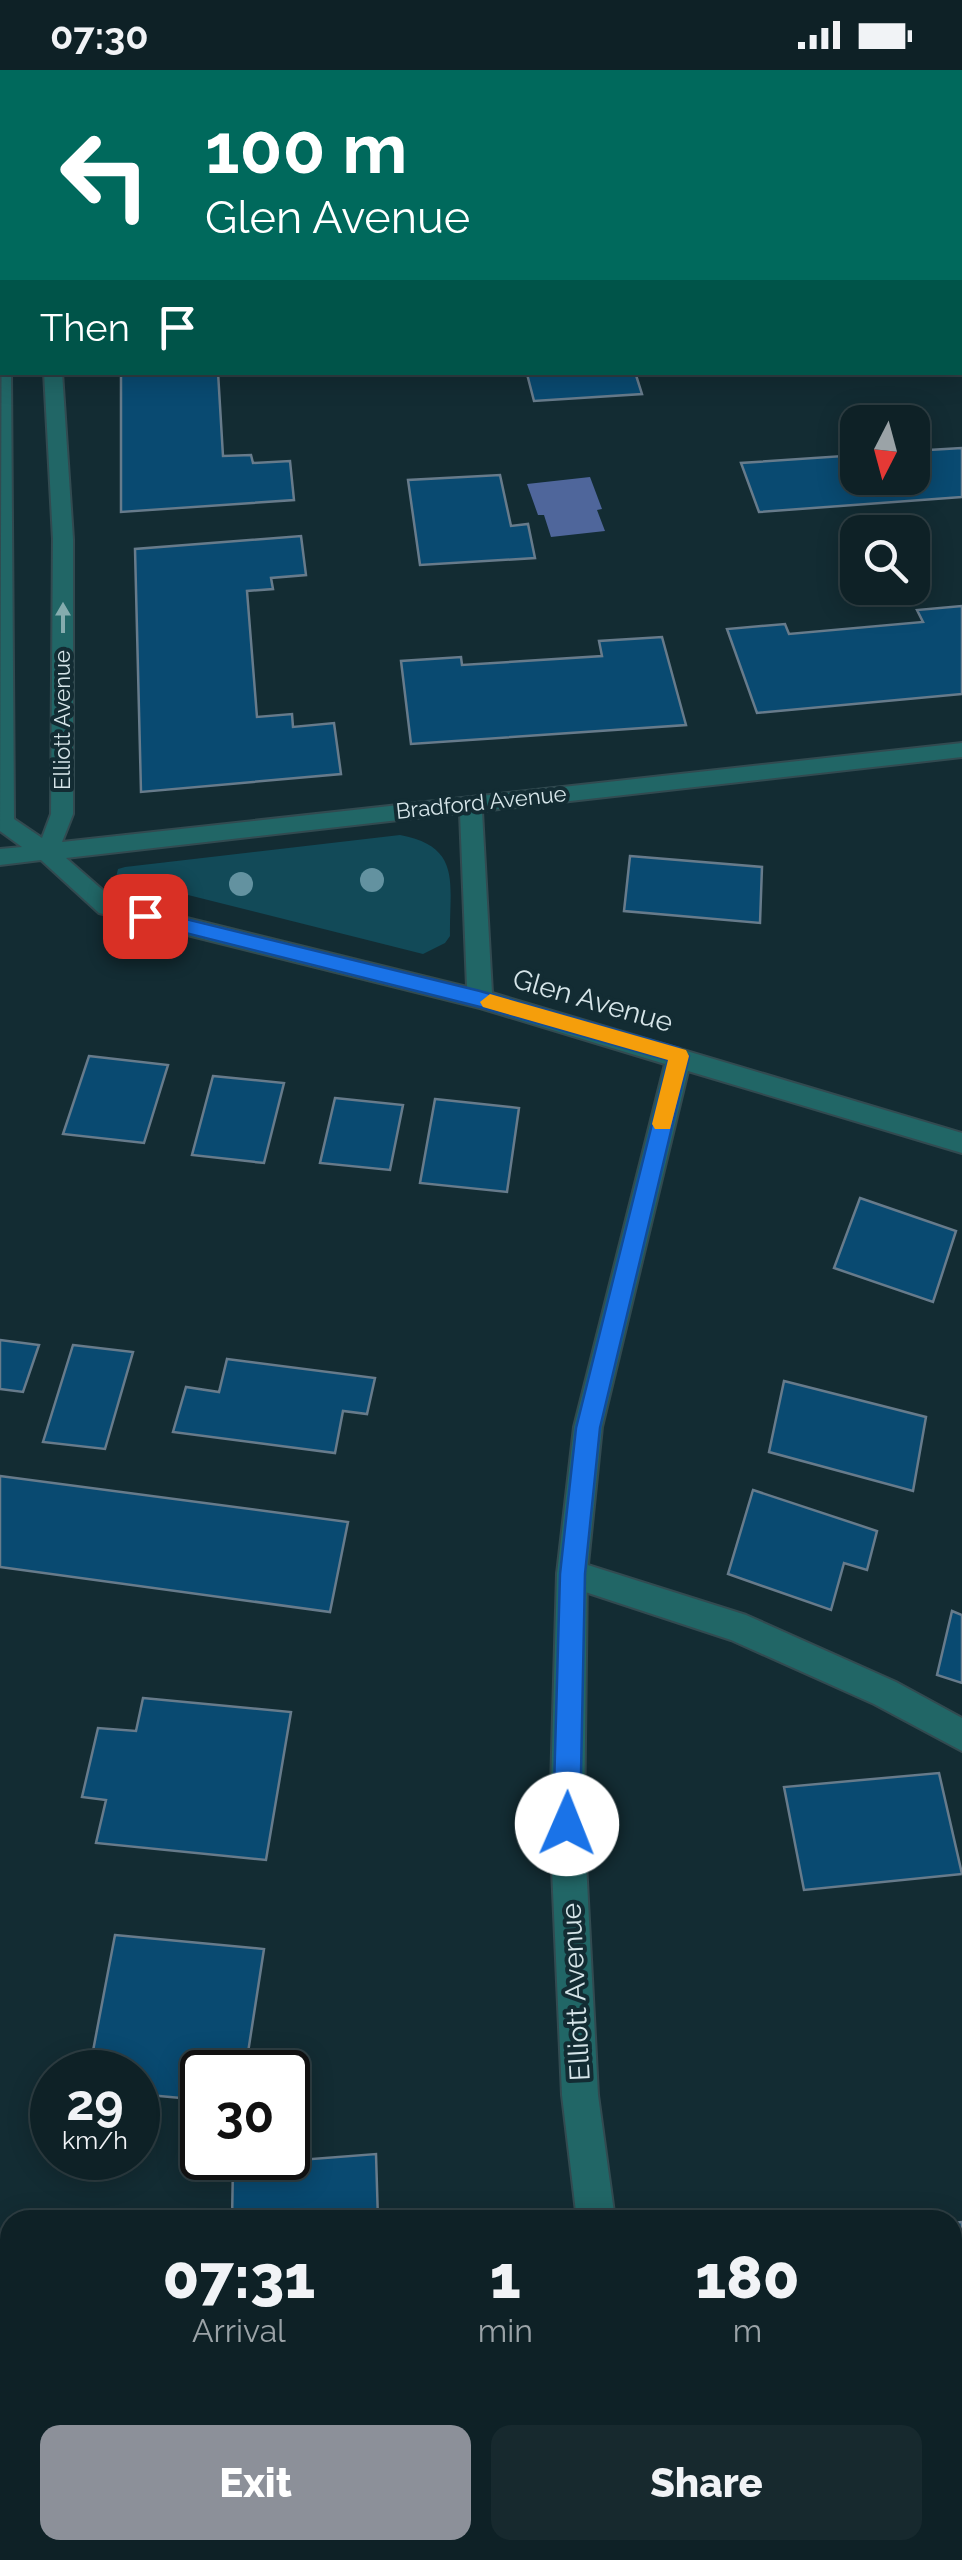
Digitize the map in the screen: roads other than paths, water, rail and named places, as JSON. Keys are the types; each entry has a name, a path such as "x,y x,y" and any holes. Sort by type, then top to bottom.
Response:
{"street":[{"path":"2,375 3,822 47,853"},
{"name":"Elliott Avenue","path":"47,853 62,814 63,539 53,375"},
{"name":"Bradford Avenue","path":"0,857 962,750"},
{"path":"471,803 480,999"},
{"name":"Glen Avenue","path":"47,853 108,907 480,999 962,1143"},
{"name":"Elliott Avenue","path":"595,2210 580,2095 567,1824 572,1574 588,1428 679,1056"},
{"path":"572,1574 735,1626 885,1692 962,1734"}],"water":[{"path":"590,477 605,531 551,537 527,484"}]}
